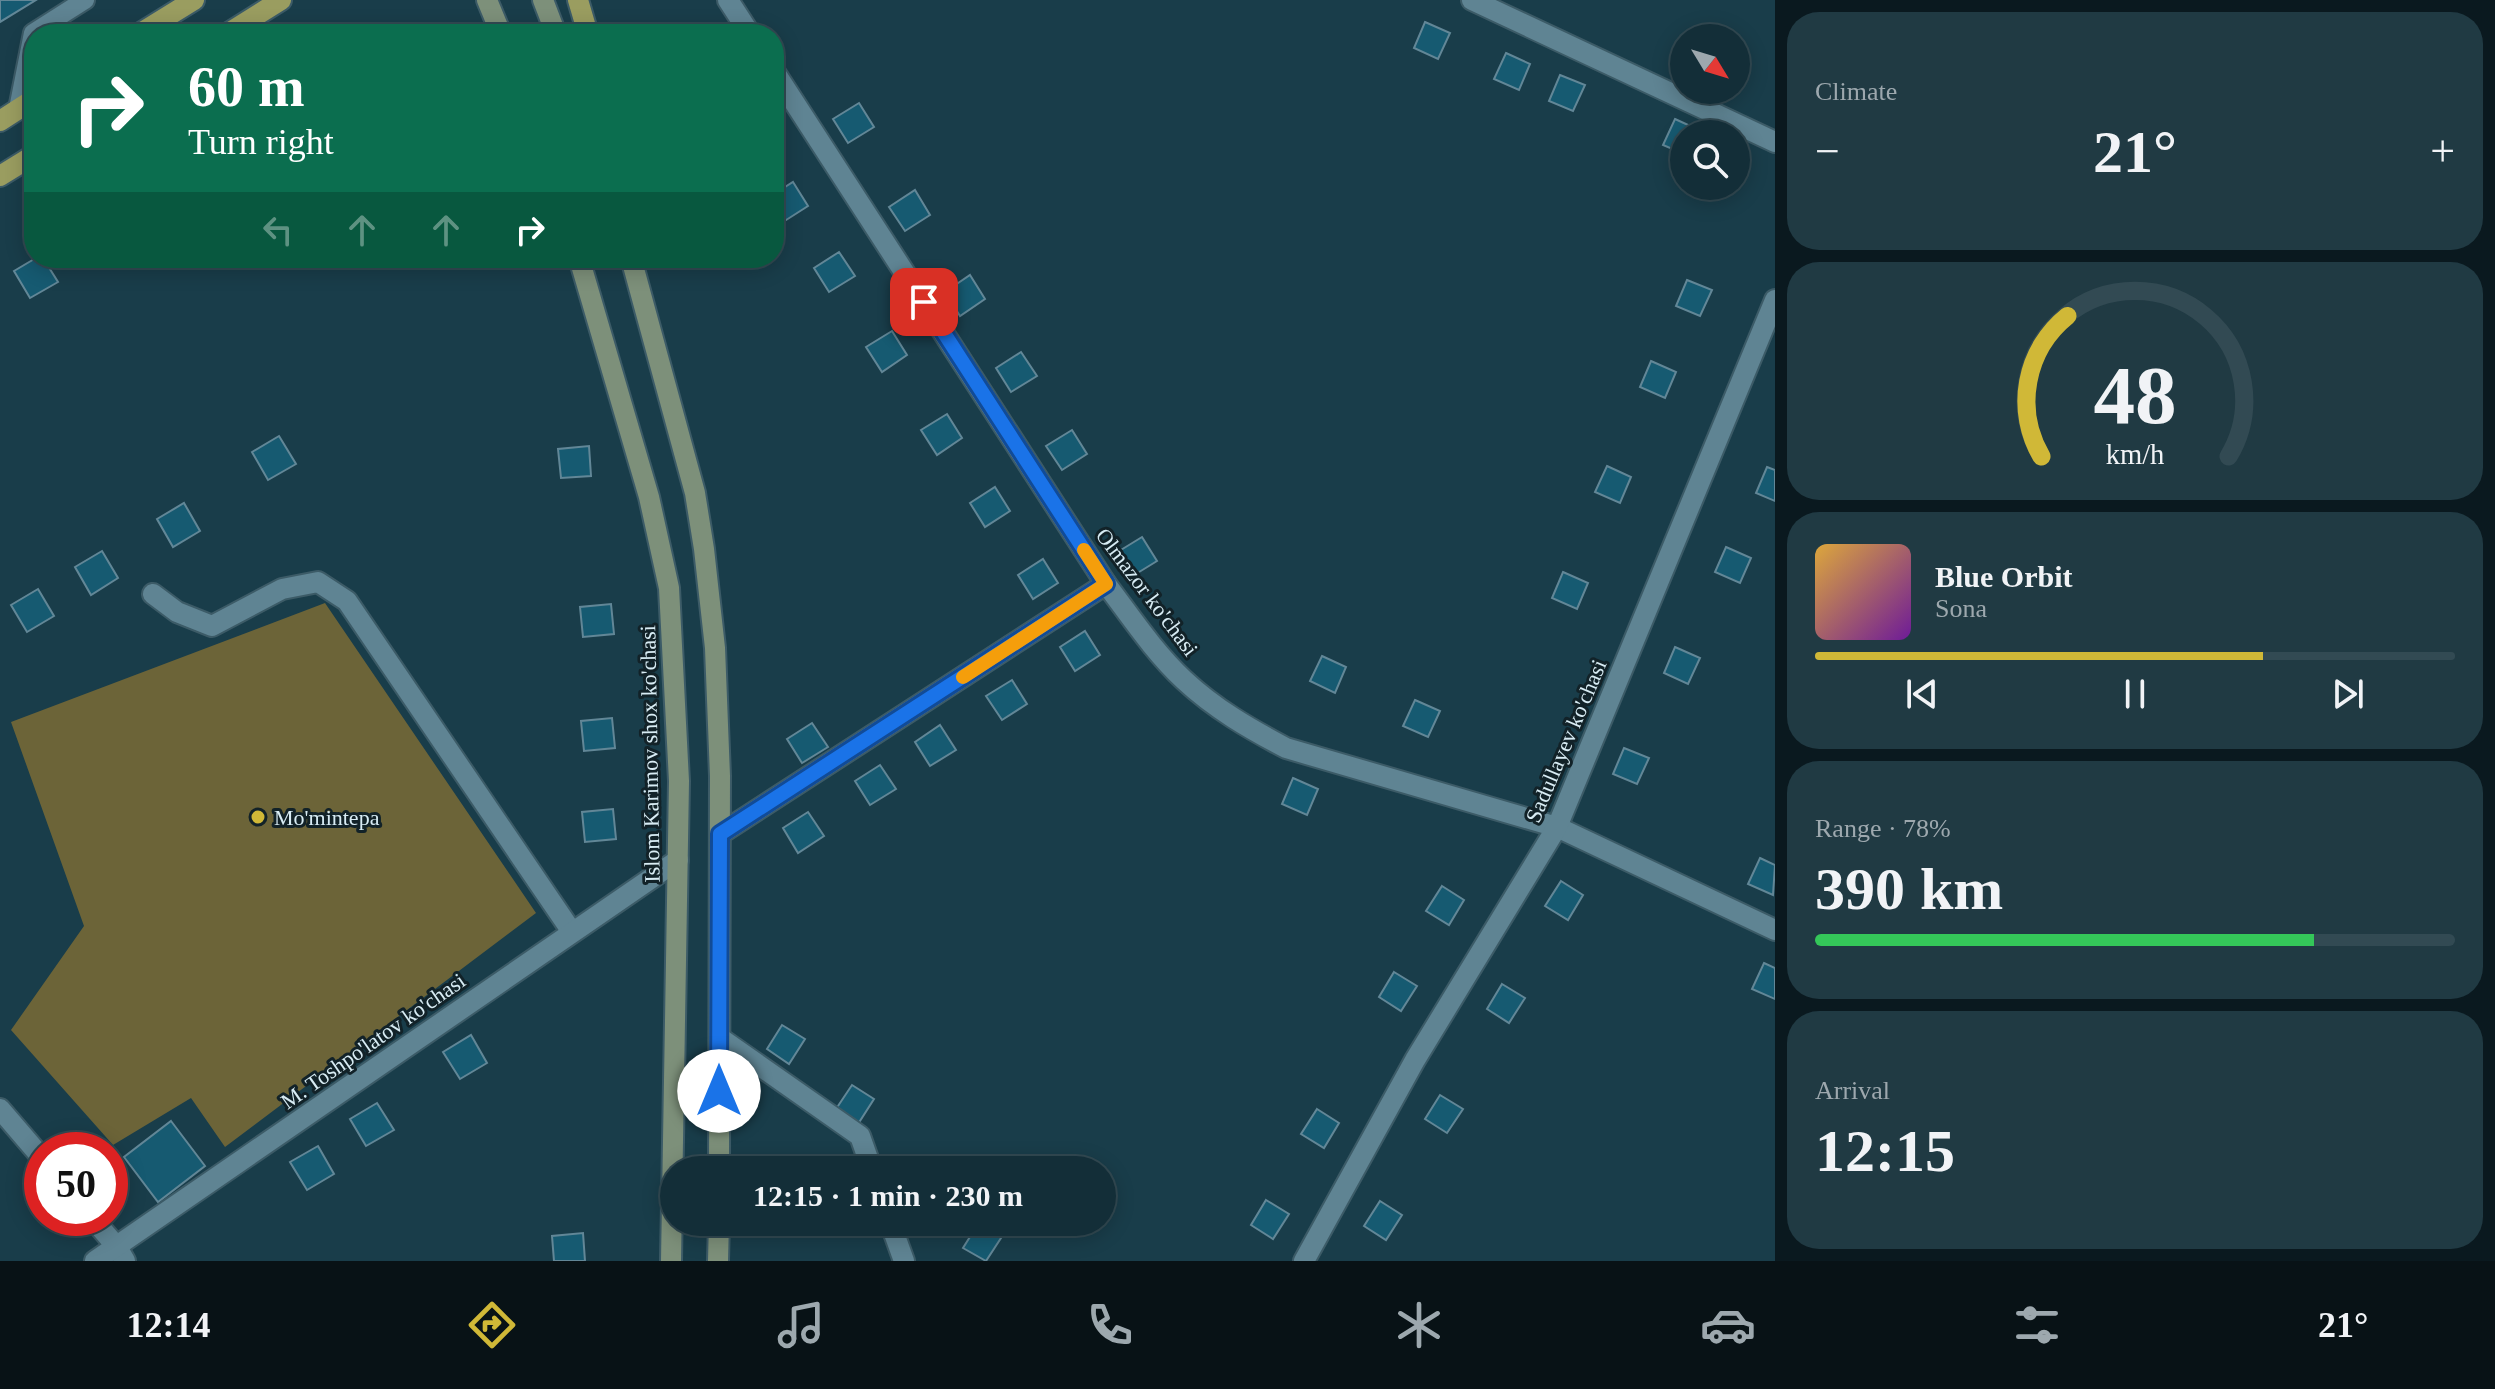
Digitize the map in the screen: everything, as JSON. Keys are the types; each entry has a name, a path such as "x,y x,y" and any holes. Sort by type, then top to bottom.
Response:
{"main road":[{"path":"155,24 194,0"},
{"path":"243,24 281,0"},
{"path":"487,0 497,24"},
{"path":"543,0 552,24"},
{"path":"578,0 585,24"},
{"path":"0,121 24,105"},
{"path":"0,176 24,161"},
{"name":"Islom Karimov shox ko'chasi","path":"582,268 649,497 669,588 679,781 671,1261"},
{"path":"634,268 695,493 715,648 720,834 719,1156"},
{"path":"718,1261 719,1236"}],"street":[{"path":"728,0 744,24"},
{"path":"1472,0 1775,142"},
{"name":"Olmazor ko'chasi","path":"784,86 1106,584 1182,679 1248,728 1286,748 1557,827 1775,930"},
{"name":"Sadullayev ko'chasi","path":"1304,1261 1415,1060 1557,827 1775,300"},
{"path":"153,594 177,612 212,626 282,589 318,582 347,601 572,932"},
{"path":"720,834 1106,584"},
{"name":"M. Toshpo'latov ko'chasi","path":"95,1261 121,1254 572,932 678,860"},
{"path":"720,1038 860,1136 867,1156"},
{"path":"0,1109 24,1137"},
{"path":"106,1236 121,1254"},
{"path":"895,1236 904,1261"}],"lane":[{"path":"47,24 85,0"}],"shaded area":[{"name":"Mo'mintepa","path":"325,603 536,913 225,1147 191,1098 128,1136 128,1132 101,1132 11,1030 84,926 11,722"}],"building":[{"path":"0,0 36,0 0,22"},
{"path":"1425,22 1450,33 1438,59 1414,48"},
{"path":"1506,53 1530,64 1519,90 1494,79"},
{"path":"1560,75 1585,85 1573,111 1549,101"},
{"path":"859,103 874,127 848,143 833,119"},
{"path":"1670,130 1670,148 1663,145"},
{"path":"793,182 808,206 784,221 784,188"},
{"path":"915,190 930,215 905,231 889,207"},
{"path":"839,252 855,276 829,292 814,268"},
{"path":"24,265 24,268 49,268 58,282 30,298 14,271"},
{"path":"970,275 985,299 960,316 945,292"},
{"path":"1687,280 1712,290 1700,316 1676,306"},
{"path":"892,331 907,355 882,372 866,347"},
{"path":"1021,352 1037,376 1011,392 996,368"},
{"path":"1651,361 1676,372 1665,398 1640,387"},
{"path":"947,414 962,438 937,455 921,430"},
{"path":"1072,430 1087,454 1062,470 1046,446"},
{"path":"279,436 296,464 268,480 252,452"},
{"path":"589,446 591,476 561,478 558,449"},
{"path":"1607,466 1631,477 1620,503 1595,492"},
{"path":"1767,467 1775,470 1775,501 1756,493"},
{"path":"995,487 1010,511 985,527 970,503"},
{"path":"184,503 200,531 173,547 157,519"},
{"path":"1142,537 1157,561 1131,577 1116,553"},
{"path":"1726,547 1751,558 1740,583 1715,572"},
{"path":"102,551 118,578 91,595 75,567"},
{"path":"1043,559 1058,583 1033,599 1018,575"},
{"path":"1563,572 1588,583 1577,609 1552,598"},
{"path":"38,589 54,616 27,632 11,605"},
{"path":"611,604 614,634 583,637 580,607"},
{"path":"1085,631 1100,655 1075,671 1060,647"},
{"path":"1675,647 1700,658 1688,684 1664,673"},
{"path":"1322,656 1346,667 1335,693 1310,681"},
{"path":"1012,680 1027,704 1002,720 986,696"},
{"path":"1415,700 1440,711 1428,737 1403,726"},
{"path":"612,718 615,748 584,751 581,721"},
{"path":"812,723 828,747 802,763 787,739"},
{"path":"940,725 956,750 930,766 915,742"},
{"path":"1624,748 1649,758 1637,784 1613,774"},
{"path":"880,765 896,789 870,805 855,781"},
{"path":"1293,778 1318,789 1307,815 1282,804"},
{"path":"613,809 616,839 585,842 582,812"},
{"path":"808,812 824,836 798,853 783,828"},
{"path":"1760,858 1775,865 1773,895 1748,884"},
{"path":"1561,881 1583,895 1568,920 1545,906"},
{"path":"1442,886 1464,900 1449,925 1426,911"},
{"path":"1764,963 1775,968 1775,999 1752,989"},
{"path":"1394,972 1417,986 1401,1011 1379,997"},
{"path":"1502,984 1525,998 1509,1023 1487,1009"},
{"path":"782,1025 805,1039 789,1064 767,1049"},
{"path":"471,1035 487,1063 460,1079 443,1052"},
{"path":"852,1085 874,1099 858,1124 836,1109"},
{"path":"1440,1095 1463,1109 1447,1133 1425,1119"},
{"path":"377,1103 394,1130 366,1146 350,1119"},
{"path":"1317,1109 1339,1123 1324,1148 1301,1134"},
{"path":"171,1121 205,1166 158,1202 128,1162 128,1154"},
{"path":"318,1146 334,1174 307,1190 290,1162"},
{"path":"1266,1200 1289,1214 1273,1239 1251,1225"},
{"path":"1380,1201 1402,1215 1386,1240 1364,1226"},
{"path":"583,1233 585,1261 554,1261 552,1236"},
{"path":"970,1236 1001,1238 986,1261 963,1248"}],"slow traffic":[{"path":"963,677 1106,584 1084,550"}],"place":[{"name":"Mo'mintepa","path":"258,817"}],"route":[{"path":"719,1091 720,834 1106,584 924,302"}]}
